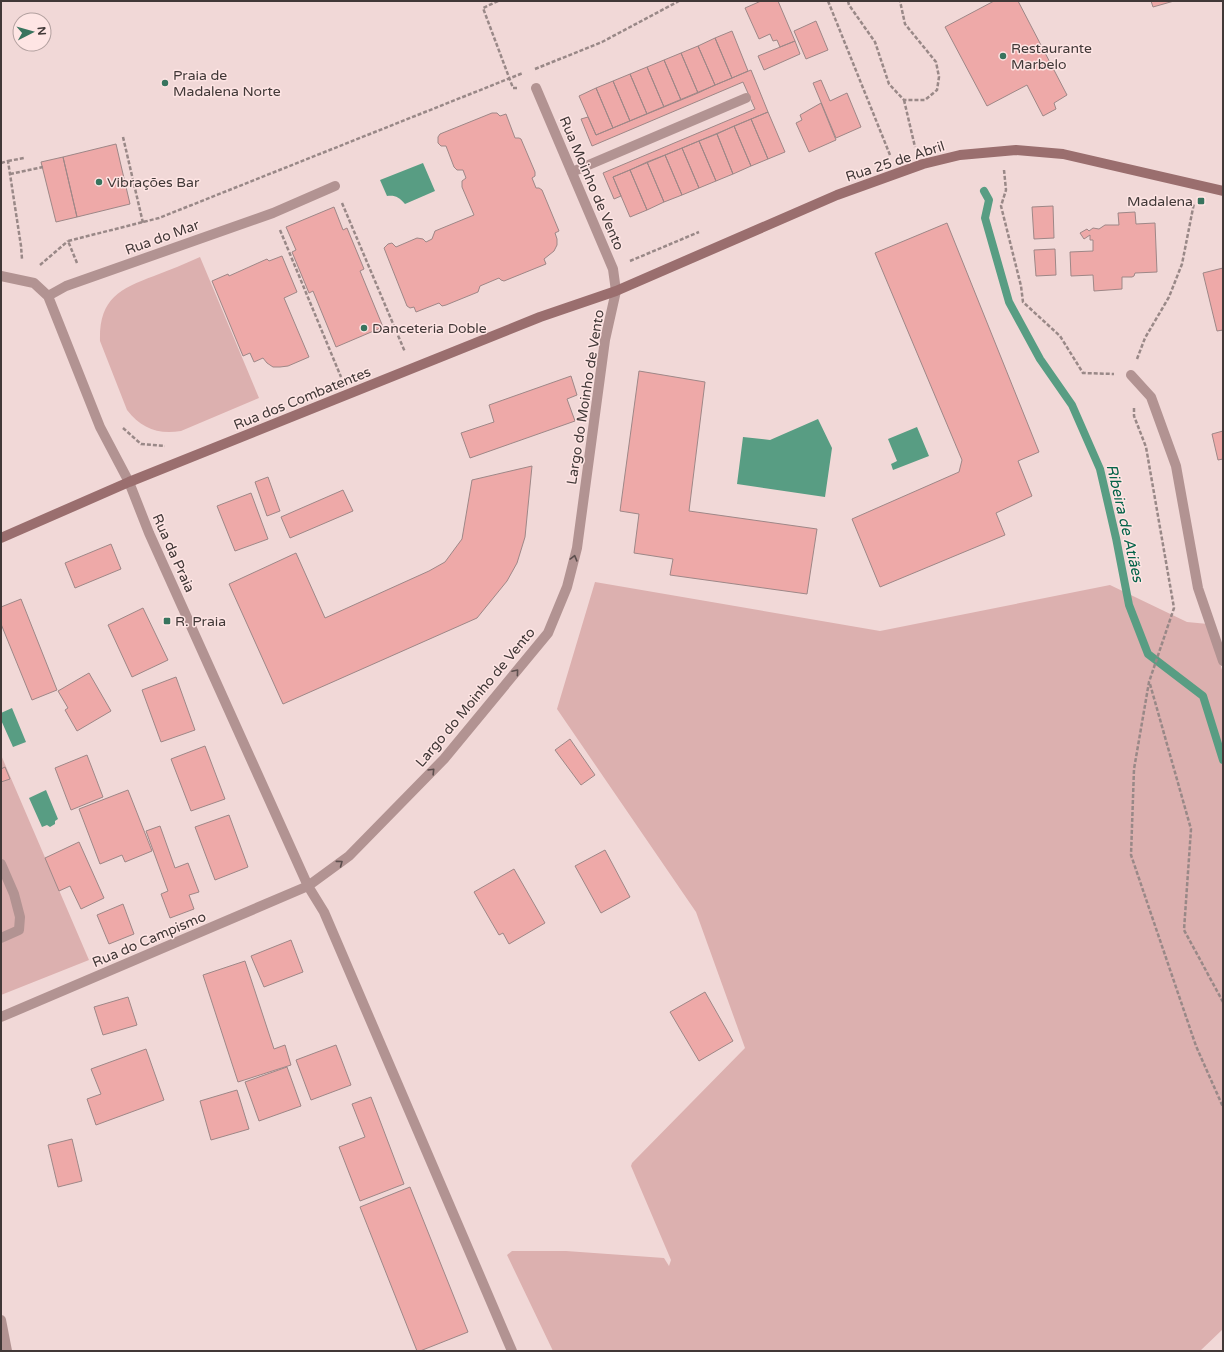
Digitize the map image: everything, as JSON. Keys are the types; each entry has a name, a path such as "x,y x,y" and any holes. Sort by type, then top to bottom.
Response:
{"main road":[{"name":"Rua 25 de Abril","path":"616,291 838,195 916,167 960,155 1016,150 1063,154 1223,191"},
{"name":"Rua dos Combatentes","path":"1,538 129,482 540,317 616,291"}],"street":[{"name":"Rua Moinho de Vento","path":"536,88 613,269 616,291"},
{"path":"572,172 746,98"},
{"name":"Rua do Mar","path":"48,296 66,286 273,213 335,186"},
{"path":"1,276 34,283 48,296"},
{"name":"Largo do Moinho de Vento","path":"308,886 349,856 444,759 548,633 567,587 577,548 605,340 616,291"},
{"name":"Rua da Praia","path":"48,296 100,427 129,482 149,533 308,886 324,912 512,1351"},
{"path":"1131,375 1151,397 1176,466 1198,588 1223,661"},
{"path":"1,864 14,894 20,917 19,930 1,938"},
{"name":"Rua do Campismo","path":"1,1016 308,886"},
{"path":"1,1320 7,1351"}],"path":[{"path":"498,1 483,8 510,79"},
{"path":"531,70 602,42 679,1"},
{"path":"828,1 890,155"},
{"path":"848,1 875,42 889,84 904,100 914,147"},
{"path":"900,1 905,24 936,62 939,77 936,90 925,100 904,100"},
{"path":"40,265 68,241 143,223 166,215 524,73"},
{"path":"123,137 143,223"},
{"path":"1003,152 1006,190 1001,206 1021,286 1023,302 1060,336 1083,373 1131,375 1134,416 1146,447 1174,608 1149,682 1134,769 1131,855 1196,1046 1223,1107"},
{"path":"1,163 24,158"},
{"path":"8,161 22,259"},
{"path":"10,174 43,167"},
{"path":"1145,338 1169,298 1182,264 1198,185"},
{"path":"335,186 406,354 400,356"},
{"path":"273,213 342,379"},
{"path":"613,269 705,230"},
{"path":"68,241 84,280"},
{"path":"15,260 22,259 28,261"},
{"path":"34,263 40,265 66,286"},
{"path":"119,425 141,444 168,446"},
{"path":"1149,682 1191,829 1184,930 1223,1002"}],"shaded area":[{"path":"423,163 435,191 405,204 397,197 387,196 380,180"},
{"path":"200,257 259,398 181,431 157,431 144,426 127,410 100,341 103,315 107,305 121,291"},
{"path":"818,419 832,448 825,497 737,484 743,437 770,440"},
{"path":"917,427 929,456 893,470 891,464 897,461 888,439"},
{"path":"595,582 880,631 1110,585 1187,622 1208,624 1223,673 1223,1329 1200,1351 553,1351 507,1255 512,1251 566,1251 664,1258 669,1266 671,1260 631,1166 632,1163 745,1048 696,912 557,709"},
{"path":"12,708 26,742 13,747 1,720 1,713"},
{"path":"1,755 89,960 1,995"},
{"path":"46,790 58,819 55,821 55,824 50,827 47,825 42,827 29,798"}],"building":[{"path":"761,1 778,1 795,41 780,47 777,40 773,41 770,34 759,39 745,8"},
{"name":"Restaurante Marbelo","path":"994,1 1018,1 1067,95 1054,103 1056,109 1043,116 1027,85 987,106 945,27"},
{"path":"1151,1 1174,1 1153,7"},
{"path":"816,21 828,50 806,59 794,31"},
{"path":"732,31 748,71 732,78 715,38"},
{"path":"715,38 732,78 715,85 698,46"},
{"path":"795,41 800,54 764,70 758,56"},
{"path":"698,46 715,85 698,93 681,53"},
{"path":"681,53 698,93 681,100 664,60"},
{"path":"664,60 681,100 664,107 647,67"},
{"path":"647,67 664,107 647,114 630,74"},
{"path":"751,70 768,112 613,177 621,196 614,199 603,173 755,109 743,82 592,146 581,119 588,117 596,135"},
{"path":"630,74 647,114 630,121 613,81"},
{"path":"821,80 830,101 847,93 861,127 836,138 813,83"},
{"path":"613,81 630,121 613,128 596,88"},
{"path":"596,88 613,128 596,135 579,96"},
{"path":"821,103 836,140 809,152 796,123 802,120 800,115"},
{"path":"768,112 785,152 768,159 751,119"},
{"path":"492,113 497,113 500,116 506,114 515,138 521,139 535,172 535,176 532,178 536,188 542,190 559,231 555,233 557,245 554,251 544,259 546,264 504,281 499,278 480,286 478,292 446,305 442,306 439,303 416,312 414,307 410,308 407,306 384,248 388,244 392,243 396,247 417,238 423,239 426,242 432,239 435,231 474,215 462,187 462,181 466,178 463,170 457,170 454,167 446,146 441,146 438,143 438,137 440,134"},
{"path":"751,119 768,159 751,166 734,126"},
{"path":"734,126 751,166 733,174 717,134"},
{"path":"717,134 733,174 716,181 699,141"},
{"path":"699,141 716,181 699,188 682,148"},
{"path":"116,144 130,204 77,217 63,157"},
{"path":"682,148 699,188 682,195 665,155"},
{"path":"665,155 682,195 664,202 647,162"},
{"path":"63,157 77,217 56,222 41,162"},
{"path":"647,162 664,202 647,210 630,170"},
{"path":"630,170 647,210 630,217 613,177"},
{"path":"1053,206 1054,238 1034,239 1032,207"},
{"path":"334,207 343,230 347,228 364,269 360,271 383,327 336,347 313,291 309,293 292,252 296,250 286,227"},
{"path":"1135,212 1136,224 1155,223 1157,272 1135,273 1132,277 1122,277 1122,289 1094,291 1093,275 1071,276 1070,252 1093,251 1093,240 1090,240 1090,235 1084,239 1080,233 1087,229 1089,231 1093,228 1099,229 1105,225 1119,225 1118,213"},
{"path":"947,223 1039,452 1018,461 1032,496 996,513 1005,535 880,587 852,519 959,472 962,460 875,253"},
{"path":"1055,249 1056,275 1036,276 1034,250"},
{"path":"282,256 297,292 284,298 309,357 288,366 273,367 263,358 254,362 250,353 243,356 212,281 228,274 229,276 267,259 269,261"},
{"path":"1223,268 1223,330 1217,331 1203,273"},
{"path":"639,371 705,382 689,511 817,529 807,594 670,575 673,559 634,553 639,514 620,511"},
{"path":"571,376 577,395 567,399 575,421 470,458 461,433 494,422 489,405"},
{"path":"1223,431 1223,459 1218,460 1212,434"},
{"path":"532,466 525,537 517,563 507,581 477,618 283,704 229,584 296,553 325,618 429,571 445,562 462,539 472,480"},
{"path":"268,477 280,511 267,516 255,482"},
{"path":"343,490 353,511 290,538 281,517"},
{"path":"251,493 268,539 235,551 217,506"},
{"path":"111,544 121,569 75,588 65,563"},
{"path":"21,599 57,690 32,700 1,624 1,607"},
{"path":"143,608 168,660 132,677 108,625"},
{"path":"89,673 111,711 77,731 65,710 68,708 58,691"},
{"path":"176,677 195,730 161,742 142,690"},
{"path":"570,739 595,775 581,785 555,750"},
{"path":"205,746 225,799 191,811 171,759"},
{"path":"87,755 103,797 71,810 55,768"},
{"path":"5,767 10,779 1,782 1,769"},
{"path":"128,790 152,851 125,862 122,855 100,864 79,809"},
{"path":"229,815 248,867 215,880 195,827"},
{"path":"160,826 175,868 188,863 199,892 189,895 194,909 170,918 161,894 168,891 146,831"},
{"path":"79,842 104,898 81,909 70,886 59,891 45,858"},
{"path":"605,850 630,897 601,913 575,866"},
{"path":"514,869 545,923 509,944 503,933 499,935 474,892"},
{"path":"123,904 134,934 109,944 97,915"},
{"path":"291,940 303,972 264,987 251,956"},
{"path":"245,961 274,1049 285,1045 291,1065 238,1082 203,975"},
{"path":"705,992 733,1041 699,1061 670,1012"},
{"path":"128,997 137,1025 103,1035 94,1007"},
{"path":"336,1045 351,1085 311,1100 296,1060"},
{"path":"146,1049 164,1100 96,1125 87,1099 101,1094 91,1069"},
{"path":"287,1067 301,1106 259,1121 245,1082"},
{"path":"237,1090 249,1129 211,1140 200,1101"},
{"path":"371,1097 404,1184 360,1201 339,1147 365,1137 352,1104"},
{"path":"72,1139 82,1181 58,1187 48,1145"},
{"path":"410,1187 468,1332 420,1351 417,1351 360,1207"}],"waterway":[{"name":"Ribeira de Atiães","path":"984,191 989,200 985,218 1009,302 1040,359 1072,405 1100,469 1116,538 1129,605 1148,654 1203,696 1223,760"}],"place":[{"name":"Restaurante Marbelo","path":"1003,56"},
{"name":"Praia de Madalena Norte","path":"165,83"},
{"name":"Vibrações Bar","path":"99,182"},
{"name":"Madalena","path":"1201,201"},
{"name":"Danceteria Doble","path":"364,328"},
{"name":"R. Praia","path":"167,621"}]}
